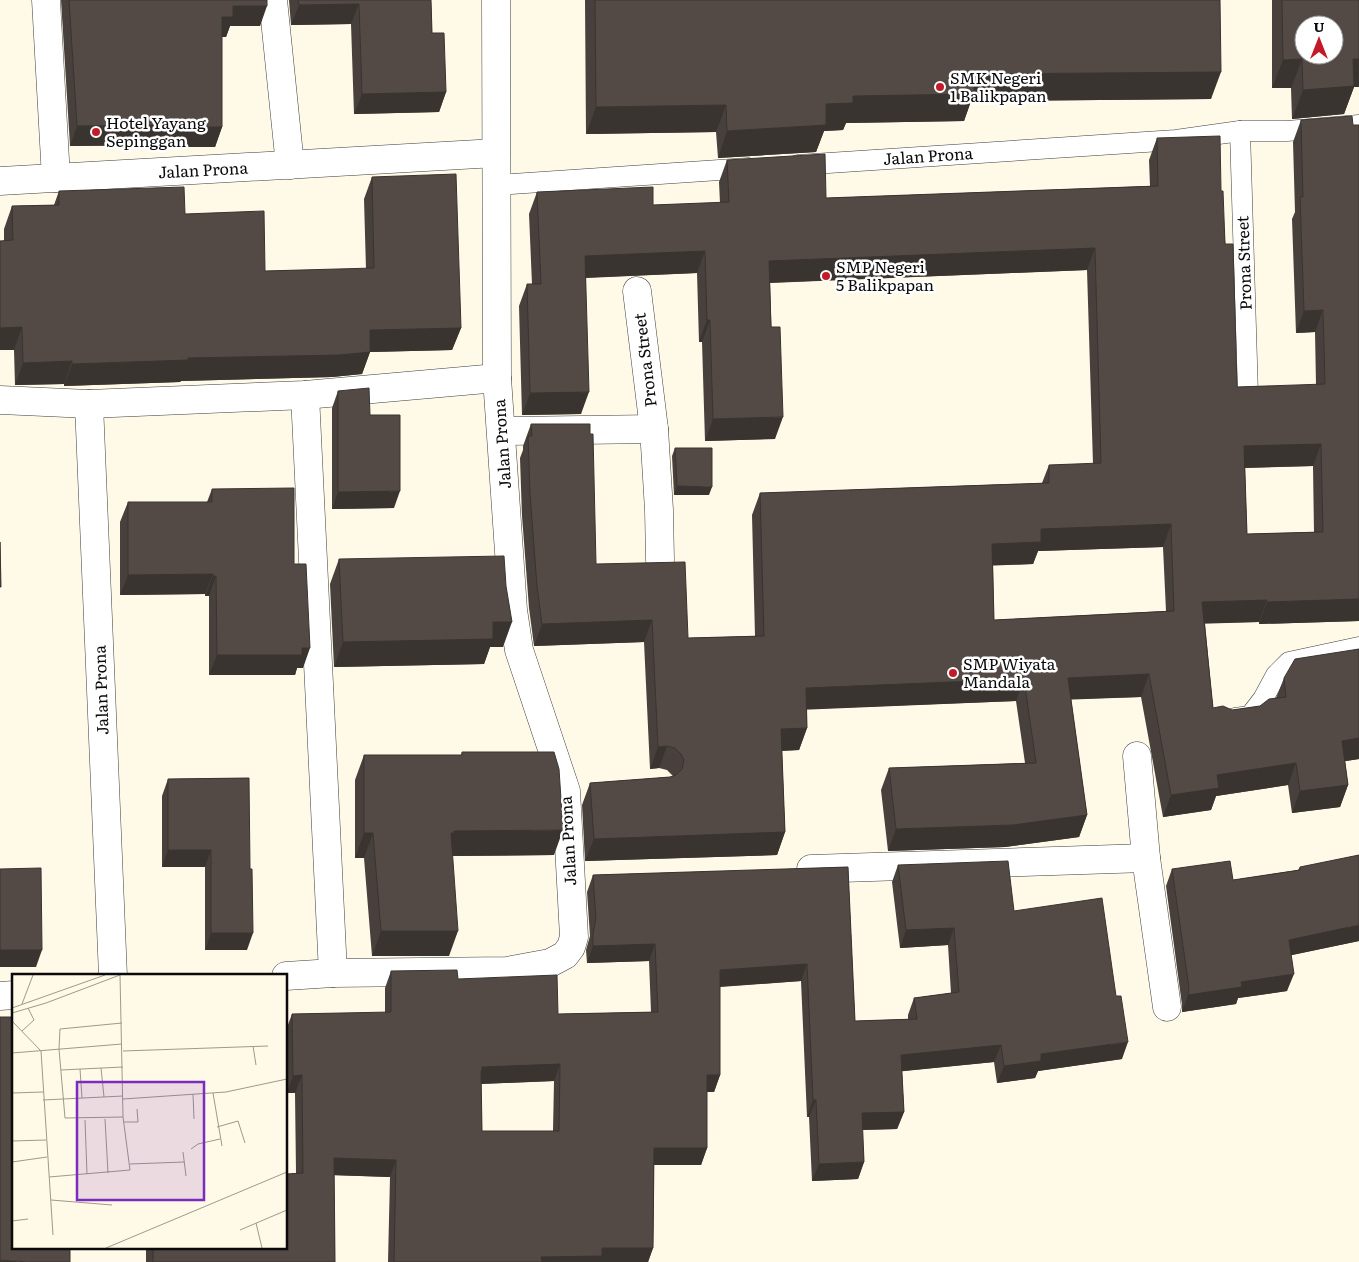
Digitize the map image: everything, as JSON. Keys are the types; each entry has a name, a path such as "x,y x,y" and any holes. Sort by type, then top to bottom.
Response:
{"street":[{"path":"46,0 56,178"},
{"path":"273,0 290,165"},
{"name":"Jalan Prona","path":"288,976 333,972 507,971 550,964 565,955 571,947 574,937 566,791 519,650 513,610 498,378 496,0"},
{"name":"Jalan Prona","path":"0,181 496,153"},
{"name":"Prona Street","path":"637,291 654,428 660,560"},
{"name":"Jalan Prona","path":"0,400 89,404 305,395 498,378"},
{"path":"305,395 333,972"},
{"name":"Jalan Prona","path":"89,404 113,974"},
{"name":"Prona Street","path":"502,431 654,428"},
{"path":"1137,756 1146,858 1167,1007"},
{"path":"566,791 594,789"},
{"path":"788,870 1146,858"},
{"path":"570,877 600,876"}],"lane":[{"name":"Jalan Prona","path":"497,185 1176,140 1240,131 1287,131 1359,125"},
{"name":"Prona Street","path":"1240,131 1248,395"},
{"path":"1224,720 1250,716 1263,699 1276,674 1290,662 1359,647"}],"building":[{"path":"69,0 267,0 267,6 233,6 233,17 222,17 222,127 173,127 173,125 77,126"},
{"path":"298,0 431,0 432,33 444,33 446,92 362,94 359,4 299,5"},
{"path":"595,0 1220,0 1221,72 974,74 974,94 853,96 853,103 826,104 826,125 727,131 726,105 596,107"},
{"path":"1282,0 1359,0 1359,59 1353,59 1354,86 1303,90 1302,65 1344,65 1344,15 1294,15 1294,59 1283,60"},
{"path":"1352,116 1353,125 1359,125 1359,599 1202,602 1213,708 1223,706 1232,710 1260,706 1269,699 1286,697 1284,678 1295,659 1359,649 1359,738 1342,741 1348,785 1300,791 1296,763 1217,775 1219,788 1171,795 1149,674 1068,678 1087,815 1013,825 896,829 889,768 1036,763 1024,679 806,688 807,728 781,729 785,832 594,839 590,783 670,777 676,775 682,769 684,760 675,748 667,746 658,747 652,620 542,624 530,494 528,436 532,436 531,424 590,424 590,434 593,434 596,564 685,562 688,638 764,636 760,493 1049,483 1049,465 1101,463 1095,248 769,261 771,327 780,327 783,417 713,419 710,320 707,320 705,251 585,256 589,392 530,393 527,284 541,284 537,192 653,187 653,205 729,202 727,160 825,154 826,198 1158,186 1157,138 1220,136 1221,191 1223,191 1225,244 1233,244 1237,387 1325,384 1323,310 1304,311 1300,197 1303,197 1301,120","holes":["1321,444 1323,532 1247,534 1244,446","1171,524 1174,611 994,620 992,544 1041,542 1041,529"]},
{"path":"456,174 461,328 370,330 370,352 340,355 188,358 188,360 72,364 72,361 23,363 22,327 0,328 0,241 13,240 12,206 59,205 59,191 184,187 185,214 264,211 265,271 374,268 372,177"},
{"path":"369,388 370,415 400,415 400,491 338,492 338,391"},
{"path":"675,448 712,448 712,487 677,486"},
{"path":"294,488 294,564 306,564 310,648 302,648 302,655 217,655 216,576 213,576 213,574 128,575 128,502 212,502 212,489"},
{"path":"0,542 1,587 0,587"},
{"path":"504,556 506,586 512,622 493,622 493,639 343,642 339,559"},
{"path":"462,752 554,752 559,769 563,830 454,831 454,833 451,833 458,931 381,931 373,833 364,833 364,755 462,755"},
{"path":"249,778 253,933 211,933 211,850 168,850 168,779"},
{"path":"1359,855 1359,925 1289,940 1294,974 1241,982 1242,987 1188,995 1189,988 1172,869 1230,861 1233,880 1300,870 1300,867"},
{"path":"1008,861 1014,911 1102,898 1116,996 1121,996 1128,1042 1041,1054 1041,1061 1004,1066 1001,1045 901,1055 904,1112 862,1113 864,1162 819,1164 816,1100 813,1100 807,964 720,970 720,1075 707,1075 707,1148 654,1148 653,1248 602,1248 602,1256 541,1257 542,1262 394,1262 396,1160 334,1158 335,1262 153,1262 153,1250 288,1250 288,1174 303,1173 302,1075 293,1076 292,1014 391,1012 391,971 457,970 458,979 557,975 558,1014 658,1012 655,944 593,946 596,919 593,875 848,867 855,1021 917,1019 914,998 959,992 954,928 906,930 898,865","holes":["560,1064 559,1131 482,1131 482,1067"]},
{"path":"41,868 42,950 0,950 0,869"},
{"path":"0,1017 12,1017 12,1250 70,1250 70,1262 0,1260"}],"place":[{"name":"SMK Negeri 1 Balikpapan","path":"940,87"},
{"name":"Hotel Yayang Sepinggan","path":"96,132"},
{"name":"SMP Negeri 5 Balikpapan","path":"826,276"},
{"name":"SMP Wiyata Mandala","path":"953,673"}]}
